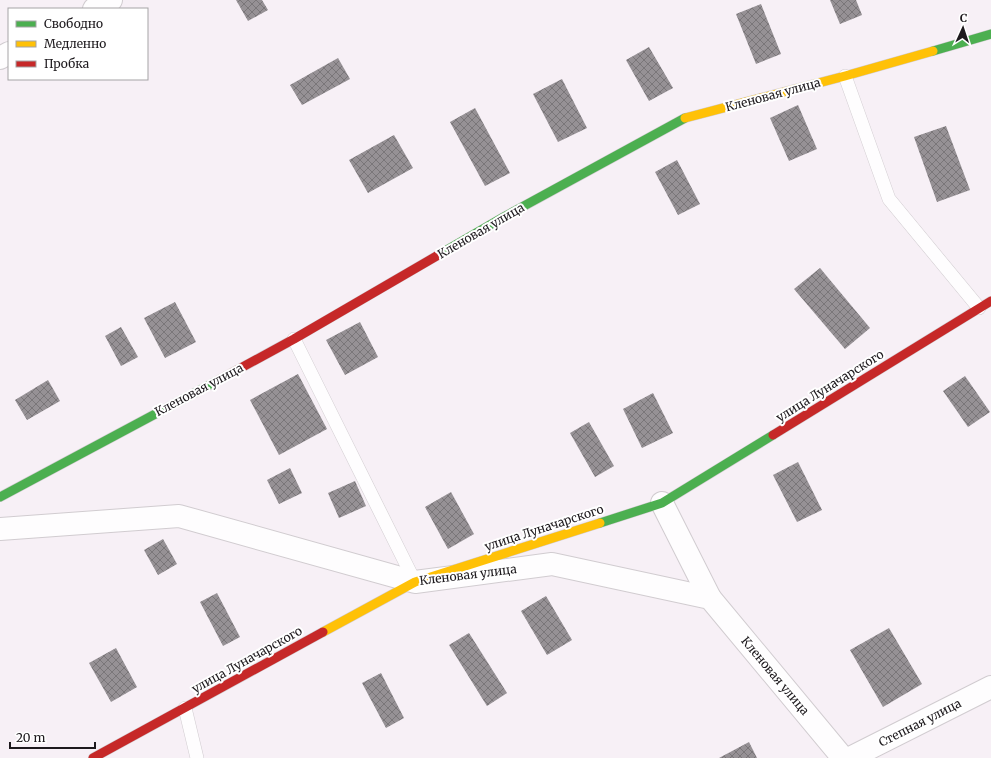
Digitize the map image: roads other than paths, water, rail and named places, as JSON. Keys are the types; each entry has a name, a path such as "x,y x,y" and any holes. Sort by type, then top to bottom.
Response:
{"street":[{"path":"96,8 111,0"},
{"name":"Кленовая улица","path":"0,497 294,338 502,218 682,119 845,76 991,34"},
{"name":"улица Луначарского","path":"93,758 415,582 662,503 991,301"},
{"path":"662,503 710,598"},
{"name":"Кленовая улица","path":"0,529 179,516 415,582 552,564 710,598 843,758"},
{"name":"Степная улица","path":"850,758 991,687"}],"lane":[{"path":"845,76 889,198 979,308"},
{"path":"294,338 415,582"},
{"path":"185,708 197,758"}]}
